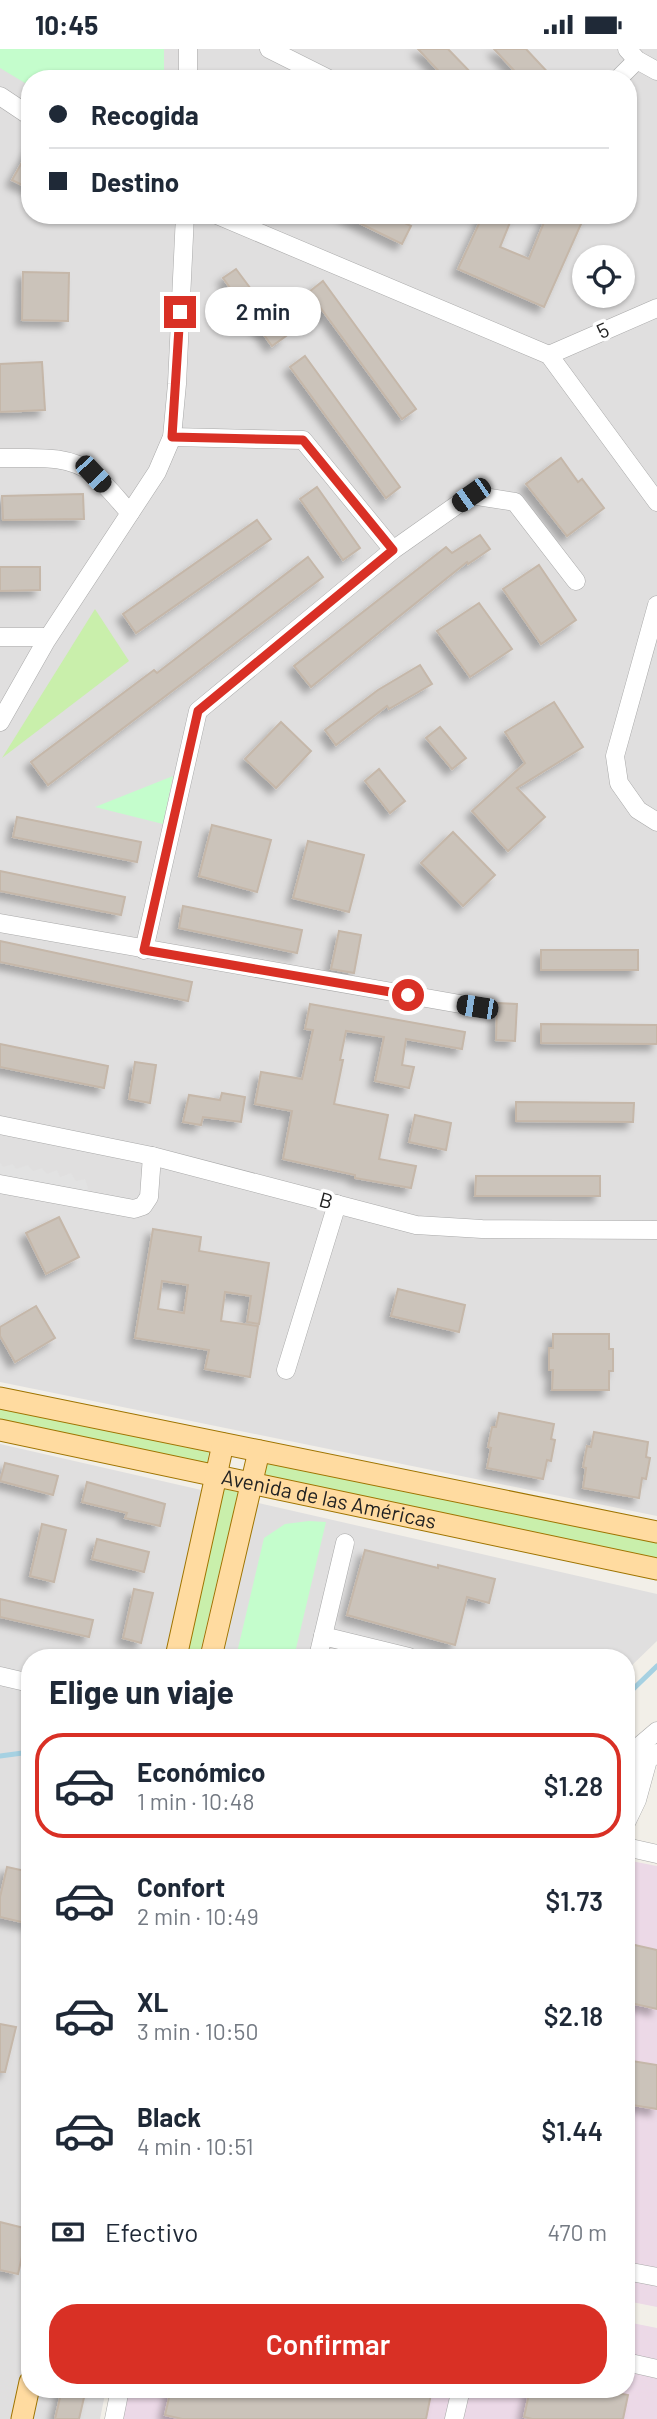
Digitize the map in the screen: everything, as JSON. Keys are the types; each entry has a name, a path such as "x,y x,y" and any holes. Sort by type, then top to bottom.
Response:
{"main road":[{"name":"Avenida de las Américas","path":"0,1398 657,1532"},
{"name":"Avenida de las Américas","path":"0,1430 657,1569"},
{"path":"178,1649 223,1444"},
{"path":"213,1649 259,1451"},
{"path":"22,2419 27,2398"}],"street":[{"path":"188,49 188,70"},
{"path":"269,49 311,70"},
{"path":"631,55 657,71"},
{"path":"0,96 21,110"},
{"path":"0,722 48,637 157,472 172,437 185,224"},
{"path":"238,224 549,355 657,502"},
{"name":"5","path":"549,355 657,308"},
{"path":"172,437 303,440 393,550"},
{"path":"0,458 58,459 74,463 93,474 130,513"},
{"path":"144,950 198,711 393,550 471,495 514,502 576,581"},
{"path":"657,605 652,643 615,756 619,783 638,810 657,822"},
{"path":"0,637 48,637"},
{"path":"0,923 477,1007"},
{"name":"B","path":"0,1125 152,1156 430,1227 657,1230"},
{"path":"0,1184 134,1209 143,1206 149,1197 152,1156"},
{"path":"286,1370 337,1204"},
{"path":"320,1649 345,1543"},
{"path":"323,1636 376,1649"},
{"path":"0,1676 21,1681"},
{"path":"635,1755 637,1748 657,1731"},
{"path":"635,1804 648,1760 657,1753"},
{"path":"635,1849 657,1854"},
{"path":"635,2273 657,2277"},
{"path":"635,2365 657,2369"},
{"path":"114,2419 118,2398"},
{"path":"454,2419 459,2398"}],"shaded area":[{"path":"0,49 657,49 657,1516 0,1382"},
{"path":"0,1162 3,1167 13,1164 16,1169 28,1165 33,1171 42,1168 47,1174 57,1170 60,1177 71,1173 76,1181 85,1179 88,1188 82,1207 0,1191"},
{"path":"0,1444 657,1594 657,1641 635,1662 635,1649 21,1649 21,2398 104,2398 100,2419 0,2419"},
{"path":"635,1862 657,1866 657,2307 635,2303"},
{"path":"635,2324 657,2328 657,2419 108,2419 112,2398 635,2398"}],"green space":[{"path":"0,49 164,49 164,70 21,70 21,81 0,68"},
{"path":"95,609 129,661 2,758"},
{"path":"173,776 163,824 95,807"},
{"path":"0,1408 209,1452 207,1464 0,1421"},
{"path":"267,1463 657,1542 657,1558 265,1475"},
{"path":"224,1489 238,1492 201,1649 189,1649"},
{"path":"326,1522 296,1649 238,1649 264,1538 285,1524"}],"building":[{"path":"418,49 448,49 468,70 438,70"},
{"path":"494,49 526,49 546,70 514,70"},
{"path":"21,164 21,184 12,180"},
{"path":"361,224 407,224 411,226 402,244"},
{"path":"479,224 509,224 500,247 529,259 543,224 581,224 544,307 458,269"},
{"path":"236,269 286,336 272,346 223,278"},
{"path":"23,272 69,273 68,321 22,320"},
{"path":"323,281 416,409 402,419 309,292"},
{"path":"305,356 400,487 386,498 290,367"},
{"path":"42,362 45,410 0,412 0,364"},
{"path":"561,458 578,482 582,479 604,508 567,536 526,484"},
{"path":"317,487 360,548 343,560 300,499"},
{"path":"83,494 84,519 3,520 2,496"},
{"path":"257,520 271,539 136,633 123,614"},
{"path":"480,535 490,549 468,564 467,562 311,687 294,666 446,547 452,553"},
{"path":"308,557 323,577 48,785 31,762 154,670 157,673"},
{"path":"539,565 576,620 541,644 503,589"},
{"path":"0,567 40,567 40,590 0,591"},
{"path":"479,603 512,649 470,677 437,631"},
{"path":"420,665 432,684 389,709 387,706 336,745 325,730 378,690"},
{"path":"554,702 583,747 517,788 545,817 508,851 472,811 525,763 505,732"},
{"path":"281,722 311,751 276,788 245,759"},
{"path":"440,727 466,758 452,769 426,738"},
{"path":"379,769 405,801 390,813 365,781"},
{"path":"17,817 141,842 137,862 13,837"},
{"path":"212,825 271,840 257,892 199,876"},
{"path":"453,832 495,875 463,906 421,863"},
{"path":"308,841 364,855 349,912 293,898"},
{"path":"0,871 125,897 121,915 0,891"},
{"path":"183,906 302,930 297,953 179,928"},
{"path":"339,931 361,935 354,973 331,969"},
{"path":"0,941 192,982 188,1001 0,962"},
{"path":"541,950 638,950 638,970 541,970"},
{"path":"497,1003 517,1004 515,1041 496,1040"},
{"path":"310,1004 465,1032 462,1049 406,1039 402,1065 414,1067 409,1088 375,1081 384,1037 346,1031 334,1104 388,1115 379,1159 416,1166 411,1188 355,1178 355,1175 283,1159 292,1111 255,1104 261,1072 302,1079 313,1030 305,1029"},
{"path":"541,1024 657,1025 657,1044 541,1043"},
{"path":"0,1044 108,1066 104,1088 0,1067"},
{"path":"135,1062 156,1065 150,1103 129,1099"},
{"path":"222,1093 245,1097 241,1122 203,1117 201,1125 183,1122 189,1095 220,1100"},
{"path":"516,1102 634,1103 633,1122 516,1121"},
{"path":"415,1115 451,1123 446,1150 409,1142"},
{"path":"476,1176 600,1176 600,1196 475,1196"},
{"path":"59,1217 79,1257 46,1274 26,1233"},
{"path":"153,1229 201,1237 199,1251 269,1263 259,1324 247,1322 251,1296 225,1292 221,1321 258,1326 250,1377 205,1369 209,1350 135,1338","holes":["162,1281 188,1285 184,1313 158,1309"]},
{"path":"398,1289 465,1305 459,1332 391,1316"},
{"path":"36,1306 55,1338 15,1362 0,1336 0,1327"},
{"path":"553,1334 609,1334 609,1349 613,1349 613,1371 609,1371 609,1390 552,1390 553,1370 549,1370 549,1348 553,1348"},
{"path":"499,1413 554,1424 551,1439 555,1440 551,1461 547,1460 543,1479 487,1468 492,1427 496,1427"},
{"path":"594,1432 648,1442 646,1457 650,1458 646,1479 642,1478 639,1498 583,1488 587,1446 591,1447"},
{"path":"5,1463 58,1476 53,1495 0,1481"},
{"path":"87,1482 165,1504 160,1526 125,1518 127,1513 82,1502"},
{"path":"42,1524 66,1530 54,1582 30,1576"},
{"path":"97,1539 149,1552 144,1572 92,1559"},
{"path":"365,1550 495,1579 489,1603 467,1597 455,1645 347,1615"},
{"path":"134,1589 153,1593 141,1643 123,1638"},
{"path":"0,1599 93,1620 89,1637 0,1617"},
{"path":"7,1867 21,1870 21,1922 0,1917 0,1897"},
{"path":"635,1945 657,1950 657,2009 635,2004"},
{"path":"0,2024 16,2027 5,2072 0,2072"},
{"path":"635,2061 657,2065 657,2109 635,2105"},
{"path":"0,2222 21,2227 21,2260 18,2274 0,2270"},
{"path":"60,2398 84,2398 79,2419 55,2419"},
{"path":"169,2398 430,2398 426,2419 182,2419 165,2415"},
{"path":"528,2398 627,2398 623,2419 524,2417"}],"waterway":[{"path":"635,1687 657,1666"},
{"path":"0,1756 21,1753"}],"route":[{"path":"180,312 172,437 303,440 393,550 198,711 144,950 408,995"}]}
